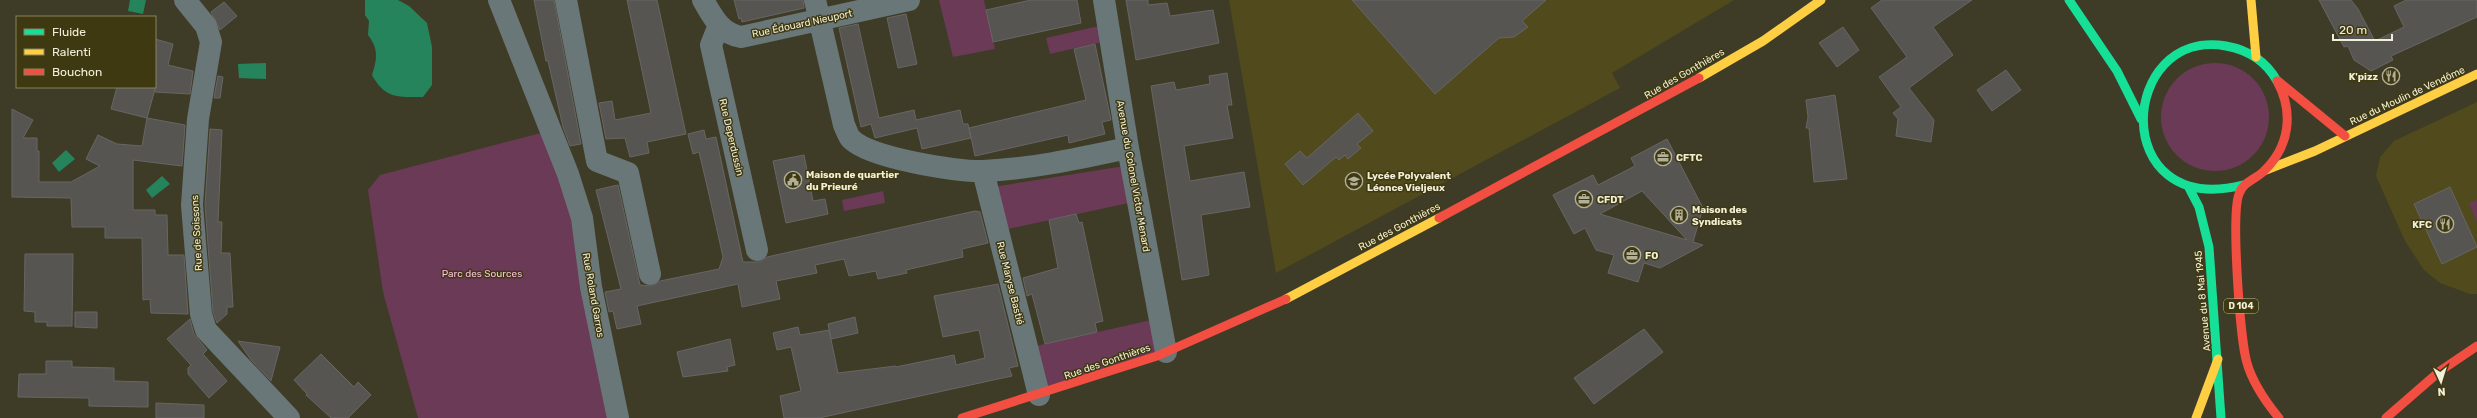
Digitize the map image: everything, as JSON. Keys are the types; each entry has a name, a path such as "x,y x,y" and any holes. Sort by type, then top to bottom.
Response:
{"main road":[{"name":"Rue des Gonthières","path":"962,418 1039,396 1166,352 1270,307 1641,111 1763,41 1821,0"},
{"path":"2069,0 2117,71 2141,119"},
{"path":"2251,0 2256,57"},
{"path":"2213,44 2236,48 2256,57 2269,68 2278,81 2286,99 2288,118 2286,130 2278,155 2266,170 2243,185 2225,190 2206,190 2188,186 2172,178 2159,166 2150,152 2143,136 2141,119 2144,96 2154,76 2170,59 2190,48 2213,44"},
{"name":"Rue du Moulin de Vendôme","path":"2266,170 2314,151 2477,74"},
{"name":"Rue du Moulin de Vendôme","path":"2278,81 2346,136"},
{"name":"D 104","path":"2243,185 2237,202 2235,221 2244,352 2248,369 2255,387 2279,418"},
{"name":"Avenue du 8 Mai 1945","path":"2188,186 2200,212 2209,247 2218,358 2221,418"},
{"path":"2386,418 2432,375 2458,356 2477,346"},
{"path":"2196,418 2218,358"}],"street":[{"name":"Rue de Soissons","path":"185,0 206,26 211,42 198,119 192,205 201,314 206,330 289,418"},
{"name":"Rue Roland Garros","path":"499,0 568,174 582,218 591,287 618,418"},
{"path":"566,0 597,161"},
{"path":"703,0 719,25"},
{"name":"Rue Édouard Nieuport","path":"719,25 729,34 741,37 817,10 909,0"},
{"name":"Avenue du Colonel Victor Menard","path":"1104,0 1128,148 1166,352"},
{"path":"817,10 844,125 851,139 869,148 903,160 983,171 1054,163 1128,148"},
{"name":"Rue Deperdussin","path":"719,25 711,44 757,250"},
{"path":"568,174 597,161 628,173 650,274"},
{"name":"Rue Maryse Bastié","path":"983,171 1039,396"}],"shaded area":[{"path":"130,0 146,0 143,14 128,11"},
{"path":"365,0 398,0 409,6 427,23 432,47 432,85 423,97 406,97 387,93 377,83 372,75 376,54 372,40 368,35 369,21 365,15"},
{"name":"Lycée Polyvalent Léonce Vieljeux","path":"1229,0 1734,0 1612,73 1620,88 1276,273"},
{"path":"266,63 266,79 239,78 238,64"},
{"path":"2477,102 2477,294 2470,294 2440,283 2424,270 2405,241 2376,176 2380,157 2394,141"},
{"path":"66,150 75,159 59,172 52,163"},
{"path":"162,176 170,184 152,198 146,190"}],"green space":[{"path":"939,0 984,0 995,49 953,57"},
{"path":"1108,24 1111,40 1050,54 1046,38"},
{"path":"2215,63 2236,67 2253,79 2265,96 2269,117 2265,138 2253,155 2236,167 2215,171 2194,167 2177,155 2165,138 2161,117 2165,96 2177,79 2194,67"},
{"name":"Parc des Sources","path":"541,133 573,215 612,418 418,418 383,292 368,190 380,175"},
{"path":"1131,165 1138,201 998,231 987,188"},
{"path":"883,191 885,203 844,211 842,200"},
{"path":"2477,200 2477,222 2469,203"},
{"path":"1160,318 1166,352 1039,395 1027,348"}],"building":[{"path":"534,0 554,0 581,144 570,146 563,127 548,61 546,61"},
{"path":"627,0 657,0 686,134 647,142 649,153 630,157 625,138 606,139 599,103 612,101 615,120 651,113"},
{"path":"734,0 803,0 804,8 742,22 741,18 739,19"},
{"path":"1031,0 1077,0 1081,23 993,42 986,10"},
{"path":"1126,0 1148,0 1148,5 1167,3 1170,16 1213,10 1219,43 1136,60"},
{"path":"1352,0 1546,0 1522,21 1528,27 1514,37 1499,38 1435,94"},
{"path":"1882,0 1972,0 1933,27 1953,55 1909,88 1934,120 1931,142 1896,136 1898,119 1893,113 1901,107 1879,77 1907,57 1871,8"},
{"path":"2319,0 2351,0 2358,9 2375,41 2404,27 2394,6 2406,0 2477,0 2477,17 2391,56 2393,60 2371,71 2354,60 2348,46 2344,47"},
{"path":"224,2 237,16 220,30 211,12"},
{"path":"906,14 917,64 898,68 887,18"},
{"path":"858,24 879,118 914,110 916,120 960,110 963,124 968,124 971,138 922,149 917,128 875,138 871,124 861,127 839,28"},
{"path":"1843,27 1859,50 1837,67 1819,43"},
{"path":"156,39 173,44 168,65 193,71 190,94 155,92 155,89 147,118 111,109 117,88 156,88"},
{"path":"1095,44 1111,120 1102,122 1105,134 1069,143 1068,135 975,156 969,128 1086,100 1074,49"},
{"path":"2006,70 2021,90 1992,111 1977,90"},
{"path":"1227,73 1232,105 1227,105 1233,138 1184,146 1190,181 1244,172 1250,207 1201,215 1209,275 1182,280 1151,86 1174,82 1176,90 1210,84 1209,76"},
{"path":"218,76 223,77 220,98 214,98"},
{"path":"1835,95 1847,179 1814,182 1809,128 1806,128 1808,117 1806,100"},
{"path":"12,109 33,120 23,138 37,138 37,151 39,151 39,182 71,182 100,166 86,159 98,135 117,144 142,146 147,118 185,125 182,166 133,160 133,210 155,210 155,215 167,215 168,255 184,255 188,314 151,313 150,299 143,300 142,238 105,238 105,227 72,227 71,198 12,197"},
{"path":"1358,113 1373,131 1357,144 1361,148 1348,159 1345,155 1339,160 1336,157 1303,185 1285,164 1300,151 1307,158"},
{"path":"210,129 222,130 218,222 222,222 221,253 230,253 233,307 227,307 227,314 217,323 213,312 205,205"},
{"path":"704,130 706,139 716,137 743,262 759,262 767,257 975,211 980,212 988,243 962,249 963,257 906,270 907,273 878,279 876,271 849,276 844,259 815,265 817,273 776,281 780,299 742,307 738,284 637,306 641,324 617,329 613,311 609,312 605,292 621,289 596,190 618,185 640,285 652,286 660,281 719,269 723,257 708,190 699,152 693,154 688,134"},
{"name":"Maison des Syndicats","path":"1667,139 1703,208 1693,242 1703,245 1660,268 1644,263 1638,282 1608,273 1614,255 1596,250 1585,228 1574,234 1553,195 1593,175 1598,185 1635,166 1631,158","holes":["1642,191 1687,240 1600,214"]},
{"name":"Maison de quartier du Prieuré","path":"804,155 813,201 825,199 828,214 786,223 773,161"},
{"name":"KFC","path":"2450,187 2477,247 2442,264 2414,204"},
{"path":"1076,214 1079,223 1082,222 1103,321 1095,323 1097,332 1045,344 1032,294 1027,296 1023,278 1058,268 1049,220"},
{"path":"25,254 73,254 72,326 47,326 47,322 35,322 35,312 24,311"},
{"path":"998,284 1018,366 1009,368 1012,376 819,418 784,418 780,396 801,391 791,347 777,350 773,333 798,327 800,335 829,330 838,373 896,367 954,355 956,365 985,358 979,330 943,337 934,296"},
{"path":"75,312 97,312 97,328 75,327"},
{"path":"855,317 858,333 831,339 828,324"},
{"path":"190,319 194,334 207,350 203,354 227,381 209,398 188,374 188,368 191,365 167,339"},
{"path":"1644,329 1663,352 1594,404 1574,378"},
{"path":"730,339 735,365 727,367 728,371 683,377 677,352"},
{"path":"238,341 280,347 271,381 251,360"},
{"path":"321,354 354,387 358,382 371,395 348,418 331,418 306,395 307,394 294,380"},
{"path":"46,361 72,361 72,367 114,368 114,381 148,382 148,407 89,406 89,398 18,397 19,374 46,374"},
{"path":"156,403 204,405 204,418 156,418"}],"traffic: fast":[{"path":"2069,0 2117,71 2141,119"},
{"path":"2243,185 2199,188 2168,175 2150,151 2143,121 2148,91 2164,64 2190,48 2226,46 2242,50 2262,62 2277,81"},
{"path":"2188,186 2199,207 2209,247 2221,418"}],"traffic: slow":[{"path":"1699,78 1763,41 1821,0"},
{"path":"2251,0 2256,57"},
{"path":"2266,170 2315,151 2477,74"},
{"path":"1286,299 1439,218"},
{"path":"2196,418 2218,359"}],"traffic: jam":[{"path":"1439,218 1699,78"},
{"path":"2277,81 2286,105 2287,117 2284,140 2279,152 2272,162 2263,172 2246,184 2239,194 2237,206 2236,251 2239,305 2247,363 2260,392 2279,418"},
{"path":"2278,81 2345,136"},
{"path":"962,418 1157,356 1286,299"},
{"path":"2386,418 2440,371 2477,346"}],"place":[{"name":"K'pizz","path":"2391,76"},
{"name":"CFTC","path":"1663,157"},
{"name":"Maison de quartier du Prieuré","path":"793,180"},
{"name":"Lycée Polyvalent Léonce Vieljeux","path":"1354,181"},
{"name":"CFDT","path":"1584,199"},
{"name":"Maison des Syndicats","path":"1679,215"},
{"name":"KFC","path":"2445,224"},
{"name":"FO","path":"1632,255"}]}
